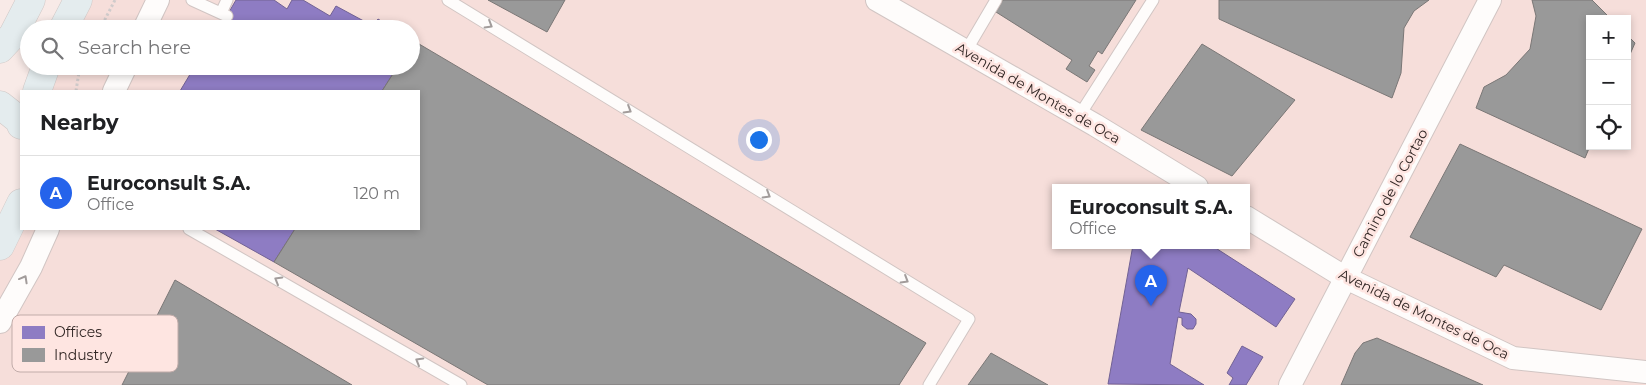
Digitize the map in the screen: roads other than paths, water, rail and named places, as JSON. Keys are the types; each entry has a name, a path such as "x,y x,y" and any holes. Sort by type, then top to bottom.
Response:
{"main road":[{"path":"21,20 31,0"},
{"path":"68,20 78,0"},
{"path":"0,49 13,35 20,21"},
{"path":"37,90 43,75"},
{"path":"0,105 20,122"},
{"path":"0,246 20,205"}],"street":[{"path":"148,20 158,0"},
{"name":"Avenida de Montes de Oca","path":"877,0 1079,116 1192,184"},
{"name":"Camino de lo Cortao","path":"1290,385 1490,0"},
{"path":"114,90 122,75"},
{"name":"Avenida de Montes de Oca","path":"1250,219 1346,278 1513,358 1646,372"},
{"path":"0,322 31,267 48,230"}],"lane":[{"path":"192,0 224,14 227,0"},
{"path":"448,0 969,319 929,385"},
{"path":"966,51 996,0"},
{"path":"1079,116 1153,0"},
{"path":"190,230 461,385"}],"place":[{"name":"Euroconsult S.A.","path":"1151,306"}]}
